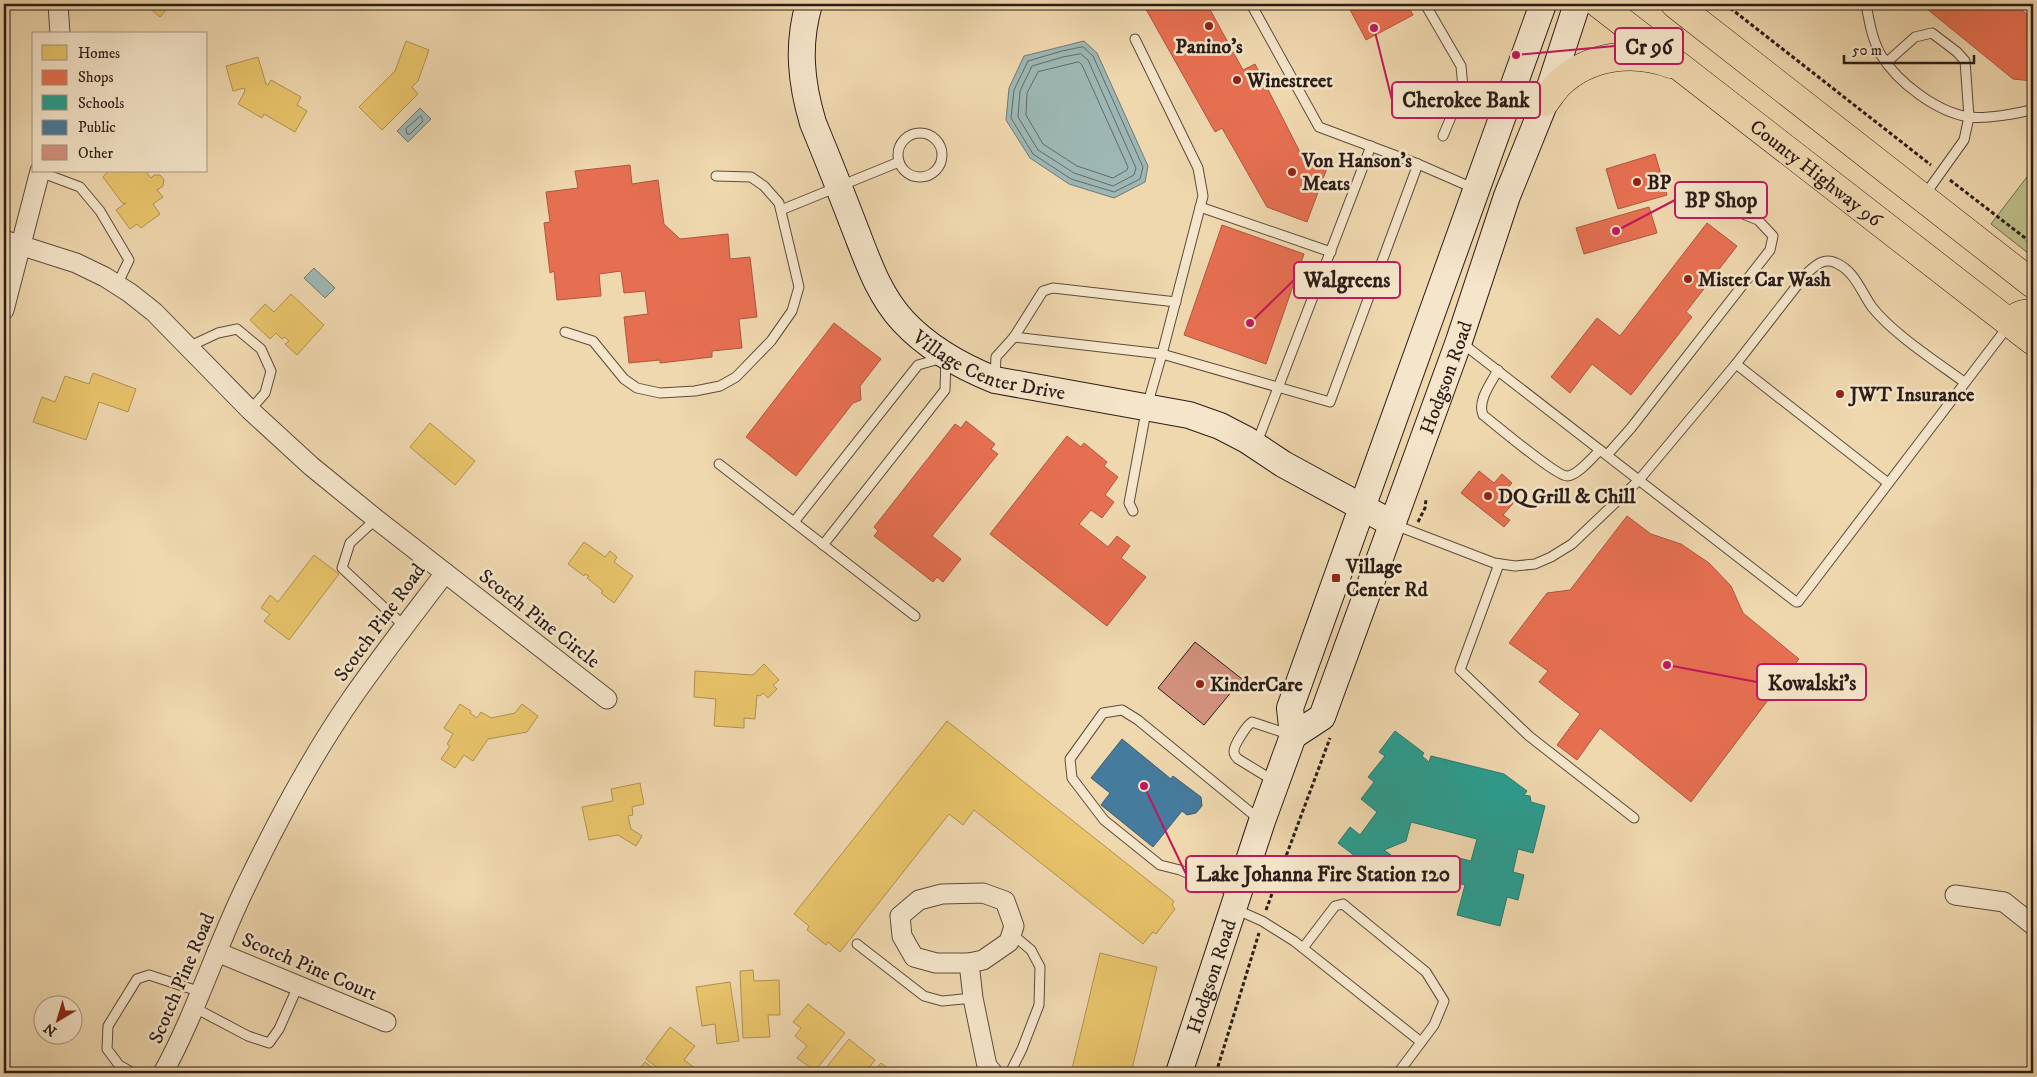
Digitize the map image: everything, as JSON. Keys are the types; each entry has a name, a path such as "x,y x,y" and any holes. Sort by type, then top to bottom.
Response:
{"main road":[{"name":"Village Center Drive","path":"809,4 804,20 801,47 804,90 813,123 872,272 886,299 902,320 922,338 946,357 970,370 995,380 1189,414 1212,423 1393,524"},
{"name":"Hodgson Road","path":"1179,1073 1262,821 1293,736 1290,708 1543,4"},
{"name":"Hodgson Road","path":"1293,736 1322,717 1459,341 1507,196 1545,102 1577,4"},
{"name":"County Highway 96","path":"1599,4 1680,68 2022,318 2033,341"},
{"path":"1675,4 2033,284"},
{"path":"1545,102 1559,84 1575,72 1594,62 1630,56 1648,58 1680,68"}],"street":[{"path":"58,4 60,32"},
{"path":"4,310 12,243 40,172"},
{"name":"Scotch Pine Road","path":"12,243 76,263 117,285 154,312 250,410 312,466 445,573 404,626 352,699 313,759 244,888 182,1038 163,1073"},
{"name":"Scotch Pine Circle","path":"445,573 607,699"},
{"path":"984,893 1005,901 1014,926 1009,942 983,960 969,963 936,963 914,957 902,936 900,916 919,900 942,894 984,893"},
{"path":"1955,895 2004,902 2033,925"},
{"name":"Scotch Pine Court","path":"217,952 386,1022"},
{"path":"969,963 973,998 987,1066 993,1073"}],"lane":[{"path":"1250,4 1320,127 1418,164 1476,189"},
{"path":"1425,4 1461,66 1463,88 1443,136"},
{"path":"1866,4 1870,26 1880,55 1903,81 1933,104 1969,117 2016,114 2033,109"},
{"path":"1886,62 1915,37 1932,33 1957,52 1965,61 1969,117 1964,140 1922,198"},
{"path":"1133,511 1129,503 1147,406 1176,302 1202,196 1198,168 1135,39"},
{"path":"918,132 931,136 941,149 941,161 934,172 922,177 908,173 899,162 898,148 906,137 918,132"},
{"path":"1256,446 1371,146"},
{"path":"781,210 899,162"},
{"path":"1014,337 1162,354 1330,402 1418,164"},
{"path":"40,172 80,187 100,211 129,260 117,285"},
{"path":"565,332 593,341 624,379 636,388 660,393 695,391 720,386 736,377 771,342 792,311 799,287 779,203 764,186 751,177 716,176"},
{"path":"1200,207 1331,252"},
{"path":"1498,370 1484,394 1481,409 1483,415 1559,474 1567,476 1574,474 1604,452 1631,428 1770,250 1773,236 1758,220 1743,214"},
{"path":"1393,524 1462,552 1499,564 1515,566 1534,564 1551,557 1572,544 1639,480 1736,364 1806,274 1817,264 1825,261 1836,263 1850,273 1860,284 1871,306 1885,322 1964,382"},
{"path":"995,380 996,357 1014,337 1043,291 1053,288 1176,302"},
{"path":"1459,341 1798,602 1964,382 2022,318"},
{"path":"188,348 218,333 237,329 261,349 271,371 265,393 250,410"},
{"path":"794,522 918,366 946,357 945,390 823,544"},
{"path":"1736,364 1888,484"},
{"path":"719,464 915,616"},
{"path":"376,519 350,543 342,568 404,626"},
{"path":"1499,564 1460,670 1529,736 1634,818"},
{"path":"1262,821 1138,720 1122,710 1103,713 1070,759 1072,778 1104,820 1160,865 1180,870 1235,901 1303,948 1421,1042"},
{"path":"1276,782 1238,759 1234,755 1234,748 1248,725 1252,722 1293,736"},
{"path":"1303,948 1335,906 1342,904 1426,972 1444,1001 1434,1025 1398,1073"},
{"path":"1010,1073 1039,1005 1040,972 1040,966 1030,950 1012,934"},
{"path":"857,944 924,996 942,1002 973,998"},
{"path":"133,1073 119,1065 106,1049 108,1026 137,979 150,975 198,1000 248,1036 269,1042 279,1029 298,986"}],"path":[{"path":"1725,4 2033,244"},
{"path":"1216,1073 1260,929"}],"green space":[{"path":"2033,169 2033,257 1991,224"}],"water":[{"path":"1084,41 1097,53 1148,166 1145,182 1114,198 1069,184 1030,158 1006,120 1009,88 1024,56"},
{"path":"420,108 431,119 408,142 397,131"},
{"path":"314,268 335,288 325,298 304,278"}],"building: Homes":[{"path":"150,4 171,4 160,17 148,7"},
{"path":"406,41 429,50 418,81 412,87 418,94 382,130 359,107 395,71"},
{"path":"258,57 266,84 268,85 271,80 301,97 297,105 307,111 295,132 264,114 262,118 238,104 245,91 244,88 233,91 226,66"},
{"path":"107,172 148,172 151,178 154,175 160,175 164,180 163,186 157,190 163,197 153,204 160,214 141,228 137,224 130,229 116,210 126,203 123,204 103,177"},
{"path":"291,294 324,325 297,355 285,344 289,341 285,337 282,339 276,333 270,339 250,320 265,304 274,312"},
{"path":"93,373 136,389 128,412 99,402 86,440 33,422 42,397 55,402 65,376 89,384"},
{"path":"430,423 475,461 455,485 410,447"},
{"path":"584,542 605,557 610,551 617,557 614,562 633,576 614,603 587,578 589,576 585,574 584,576 568,564"},
{"path":"314,555 339,574 289,640 264,621 270,614 261,608 270,595 278,602"},
{"path":"764,664 779,680 773,685 777,689 768,698 763,693 760,696 757,695 755,719 744,718 744,728 714,726 716,699 694,697 695,671 753,675"},
{"path":"460,704 471,711 470,713 477,718 481,712 491,718 515,713 522,704 538,716 527,732 488,739 473,761 464,755 455,768 441,759 450,746 447,744 453,734 444,728"},
{"path":"947,721 1174,901 1172,905 1175,909 1156,934 1153,932 1143,944 974,810 963,825 949,814 840,952 828,942 826,945 807,930 809,926 794,914"},
{"path":"640,783 644,804 632,807 633,815 628,816 631,829 642,836 636,846 618,835 589,840 582,807 613,801 611,789"},
{"path":"1100,953 1157,967 1131,1073 1071,1073"},
{"path":"753,970 754,981 779,980 780,1015 768,1015 770,1037 743,1038 740,971"},
{"path":"730,982 739,1041 717,1044 715,1024 702,1026 696,987"},
{"path":"808,1004 845,1033 815,1071 797,1058 807,1046 795,1036 801,1028 793,1022"},
{"path":"670,1027 695,1046 684,1060 699,1071 697,1073 664,1073 646,1059"},
{"path":"849,1039 875,1060 865,1073 822,1073"},
{"path":"645,1062 659,1073 636,1073"},
{"path":"881,1063 894,1073 872,1073"}],"building: Shops":[{"path":"1143,4 1207,4 1243,70 1255,64 1304,160 1327,168 1307,222 1267,207 1222,128 1215,132"},
{"path":"1347,4 1407,4 1413,15 1366,40"},
{"path":"1921,4 2014,4 2032,18 2033,16 2033,81 2013,79"},
{"name":"BP","path":"1655,154 1667,195 1618,209 1606,169"},
{"path":"630,165 632,184 658,180 664,224 680,239 728,234 730,259 750,257 757,317 739,319 742,348 712,351 712,357 660,363 660,360 629,363 624,317 648,314 645,291 624,293 621,271 599,274 601,296 557,300 554,271 550,273 544,223 550,222 546,192 578,188 575,171"},
{"path":"1649,207 1657,233 1584,254 1576,228"},
{"name":"Mister Car Wash","path":"1707,223 1737,246 1686,312 1692,317 1631,395 1592,364 1570,393 1551,377 1597,318 1620,336"},
{"path":"1222,225 1304,254 1266,364 1184,335"},
{"path":"834,323 881,359 860,386 861,400 853,403 796,476 746,437"},
{"path":"966,421 995,444 991,449 998,454 932,536 961,559 943,582 937,577 933,582 874,536 878,531 874,527 955,424 961,428"},
{"path":"1067,436 1081,447 1084,443 1107,462 1104,466 1118,477 1105,495 1114,502 1102,518 1091,510 1079,524 1108,547 1117,536 1130,546 1121,558 1146,577 1107,626 990,534"},
{"name":"DQ Grill & Chill","path":"1479,471 1494,483 1502,474 1512,483 1505,491 1516,500 1503,515 1510,520 1504,527 1461,493"},
{"path":"1627,516 1651,534 1681,544 1709,563 1731,586 1743,613 1799,659 1691,802 1600,728 1577,760 1557,745 1580,714 1539,682 1548,671 1509,643 1547,593 1570,590"}],"building: Schools":[{"path":"1395,731 1424,753 1422,756 1429,762 1431,756 1504,774 1527,791 1524,795 1530,796 1531,802 1545,806 1533,853 1518,849 1513,872 1524,875 1518,900 1507,897 1500,926 1457,915 1465,885 1453,882 1459,858 1471,861 1477,839 1411,822 1406,841 1384,850 1391,855 1377,873 1338,843 1350,827 1360,835 1377,812 1361,799 1374,782 1368,777 1385,756 1379,752"}],"building: Public":[{"path":"1122,739 1171,779 1173,776 1201,797 1202,806 1196,813 1187,815 1182,811 1153,847 1101,805 1110,793 1091,778"}],"building: Other":[{"name":"KinderCare","path":"1195,642 1242,679 1204,725 1158,688"}],"place":[{"name":"Panino's","path":"1209,26"},
{"name":"Cherokee Bank","path":"1374,28"},
{"name":"Cr 96","path":"1516,55"},
{"name":"Winestreet","path":"1237,80"},
{"name":"Von Hanson's Meats","path":"1292,172"},
{"name":"BP","path":"1637,182"},
{"name":"BP Shop","path":"1616,231"},
{"name":"Mister Car Wash","path":"1688,279"},
{"name":"Walgreens","path":"1250,323"},
{"name":"JWT Insurance","path":"1840,394"},
{"name":"DQ Grill & Chill","path":"1488,496"},
{"name":"Village Center Rd","path":"1336,578"},
{"name":"Kowalski's","path":"1667,665"},
{"name":"KinderCare","path":"1200,684"},
{"name":"Lake Johanna Fire Station 120","path":"1144,786"}]}
